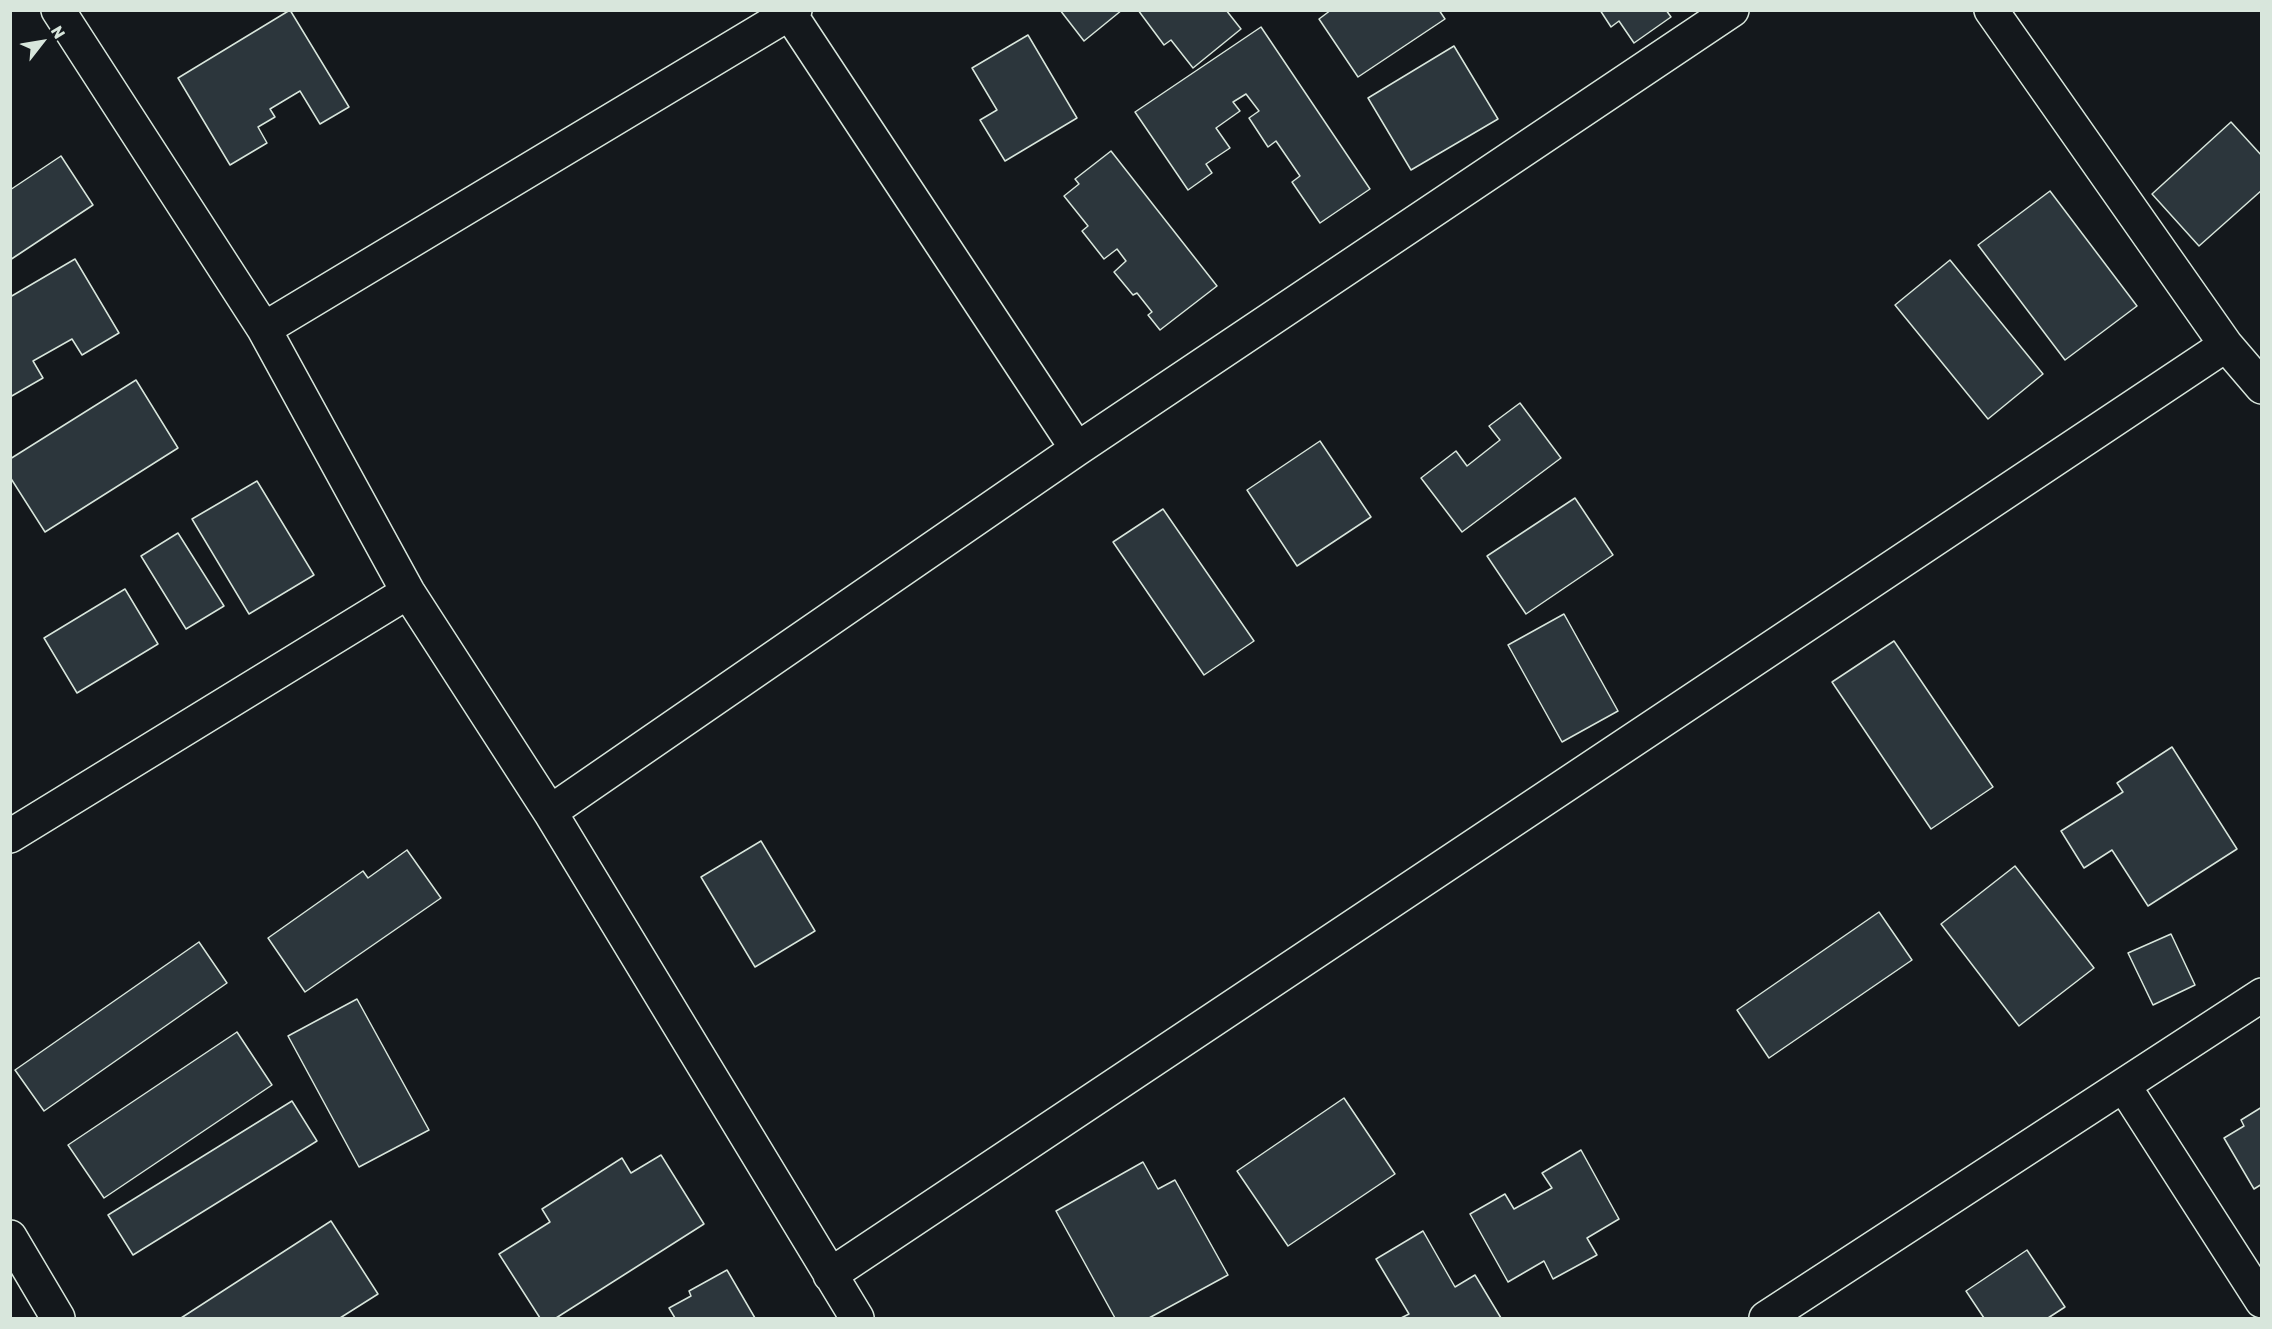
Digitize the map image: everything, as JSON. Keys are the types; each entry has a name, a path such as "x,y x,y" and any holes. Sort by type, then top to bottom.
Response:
{"street":[{"path":"58,10 264,329 408,592 550,812 857,1318"},
{"path":"550,812 1077,449 1732,10"},
{"path":"1991,10 2226,345 2262,387"},
{"path":"264,329 792,12 1077,449"},
{"path":"830,1275 2226,345"},
{"path":"10,836 408,592"},
{"path":"1766,1318 2262,994"},
{"path":"2124,1086 2262,1301"},
{"path":"10,1237 58,1318"}],"building":[{"path":"290,10 349,107 320,124 300,91 270,109 275,117 258,127 267,143 230,165 178,78"},
{"path":"1060,10 1122,10 1084,41"},
{"path":"1138,10 1226,10 1241,29 1193,68 1171,40 1164,45"},
{"path":"1331,10 1439,10 1445,19 1358,77 1319,19"},
{"path":"1600,10 1666,10 1671,17 1634,43 1619,21 1611,27"},
{"path":"1261,27 1370,189 1320,223 1292,182 1300,176 1276,141 1268,147 1249,118 1259,111 1246,94 1233,102 1240,111 1216,128 1230,148 1206,164 1212,173 1188,190 1135,112"},
{"path":"1028,35 1077,118 1005,161 980,120 997,110 972,68"},
{"path":"1454,46 1498,119 1411,170 1368,98"},
{"path":"2231,122 2262,156 2262,190 2199,246 2152,194"},
{"path":"1111,151 1217,286 1160,330 1148,315 1152,312 1137,293 1133,295 1114,272 1126,261 1117,249 1104,259 1082,231 1088,226 1064,196 1079,184 1075,179"},
{"path":"61,156 93,205 10,260 10,190"},
{"path":"2050,191 2137,306 2065,360 1978,245"},
{"path":"75,259 119,333 82,355 72,339 33,361 43,378 10,397 10,297"},
{"path":"1950,260 2043,374 1988,419 1895,305"},
{"path":"136,380 178,448 45,532 10,477 10,459"},
{"path":"1520,403 1561,458 1462,532 1421,478 1456,451 1467,466 1500,440 1489,426"},
{"path":"1320,441 1371,517 1297,566 1247,490"},
{"path":"257,481 314,575 249,614 192,519"},
{"path":"1575,498 1613,555 1526,614 1487,556"},
{"path":"1163,509 1254,641 1204,675 1113,542"},
{"path":"178,533 224,606 186,629 141,556"},
{"path":"125,589 158,644 77,693 44,638"},
{"path":"1564,614 1618,711 1562,742 1508,645"},
{"path":"1894,641 1993,787 1931,829 1832,682"},
{"path":"2172,747 2237,849 2148,906 2112,850 2084,868 2061,831 2123,792 2117,783"},
{"path":"761,841 815,931 755,967 701,877"},
{"path":"407,850 441,898 305,992 268,938 363,871 368,878"},
{"path":"2015,866 2094,968 2019,1026 1941,924"},
{"path":"1879,912 1912,960 1769,1058 1737,1010"},
{"path":"2171,934 2195,985 2153,1005 2128,953"},
{"path":"199,942 227,983 44,1111 15,1070"},
{"path":"357,999 429,1130 359,1167 288,1036"},
{"path":"237,1032 272,1085 104,1198 68,1145"},
{"path":"1344,1098 1395,1174 1288,1246 1237,1171"},
{"path":"292,1101 317,1141 133,1255 108,1215"},
{"path":"2262,1107 2262,1184 2254,1189 2224,1138 2244,1126 2241,1120"},
{"path":"1581,1150 1619,1219 1587,1238 1597,1255 1553,1279 1544,1261 1508,1282 1470,1214 1505,1194 1514,1209 1552,1188 1542,1173"},
{"path":"661,1155 704,1224 556,1318 540,1318 499,1254 550,1222 542,1209 622,1158 631,1173"},
{"path":"1143,1162 1158,1189 1175,1180 1228,1275 1149,1318 1115,1318 1056,1211"},
{"path":"331,1221 378,1294 340,1318 181,1318"},
{"path":"1423,1231 1455,1287 1475,1275 1501,1318 1401,1318 1409,1314 1376,1259"},
{"path":"2027,1250 2065,1307 2048,1318 1984,1318 1966,1291"},
{"path":"727,1270 755,1318 675,1318 669,1308 691,1296 689,1291"}]}
